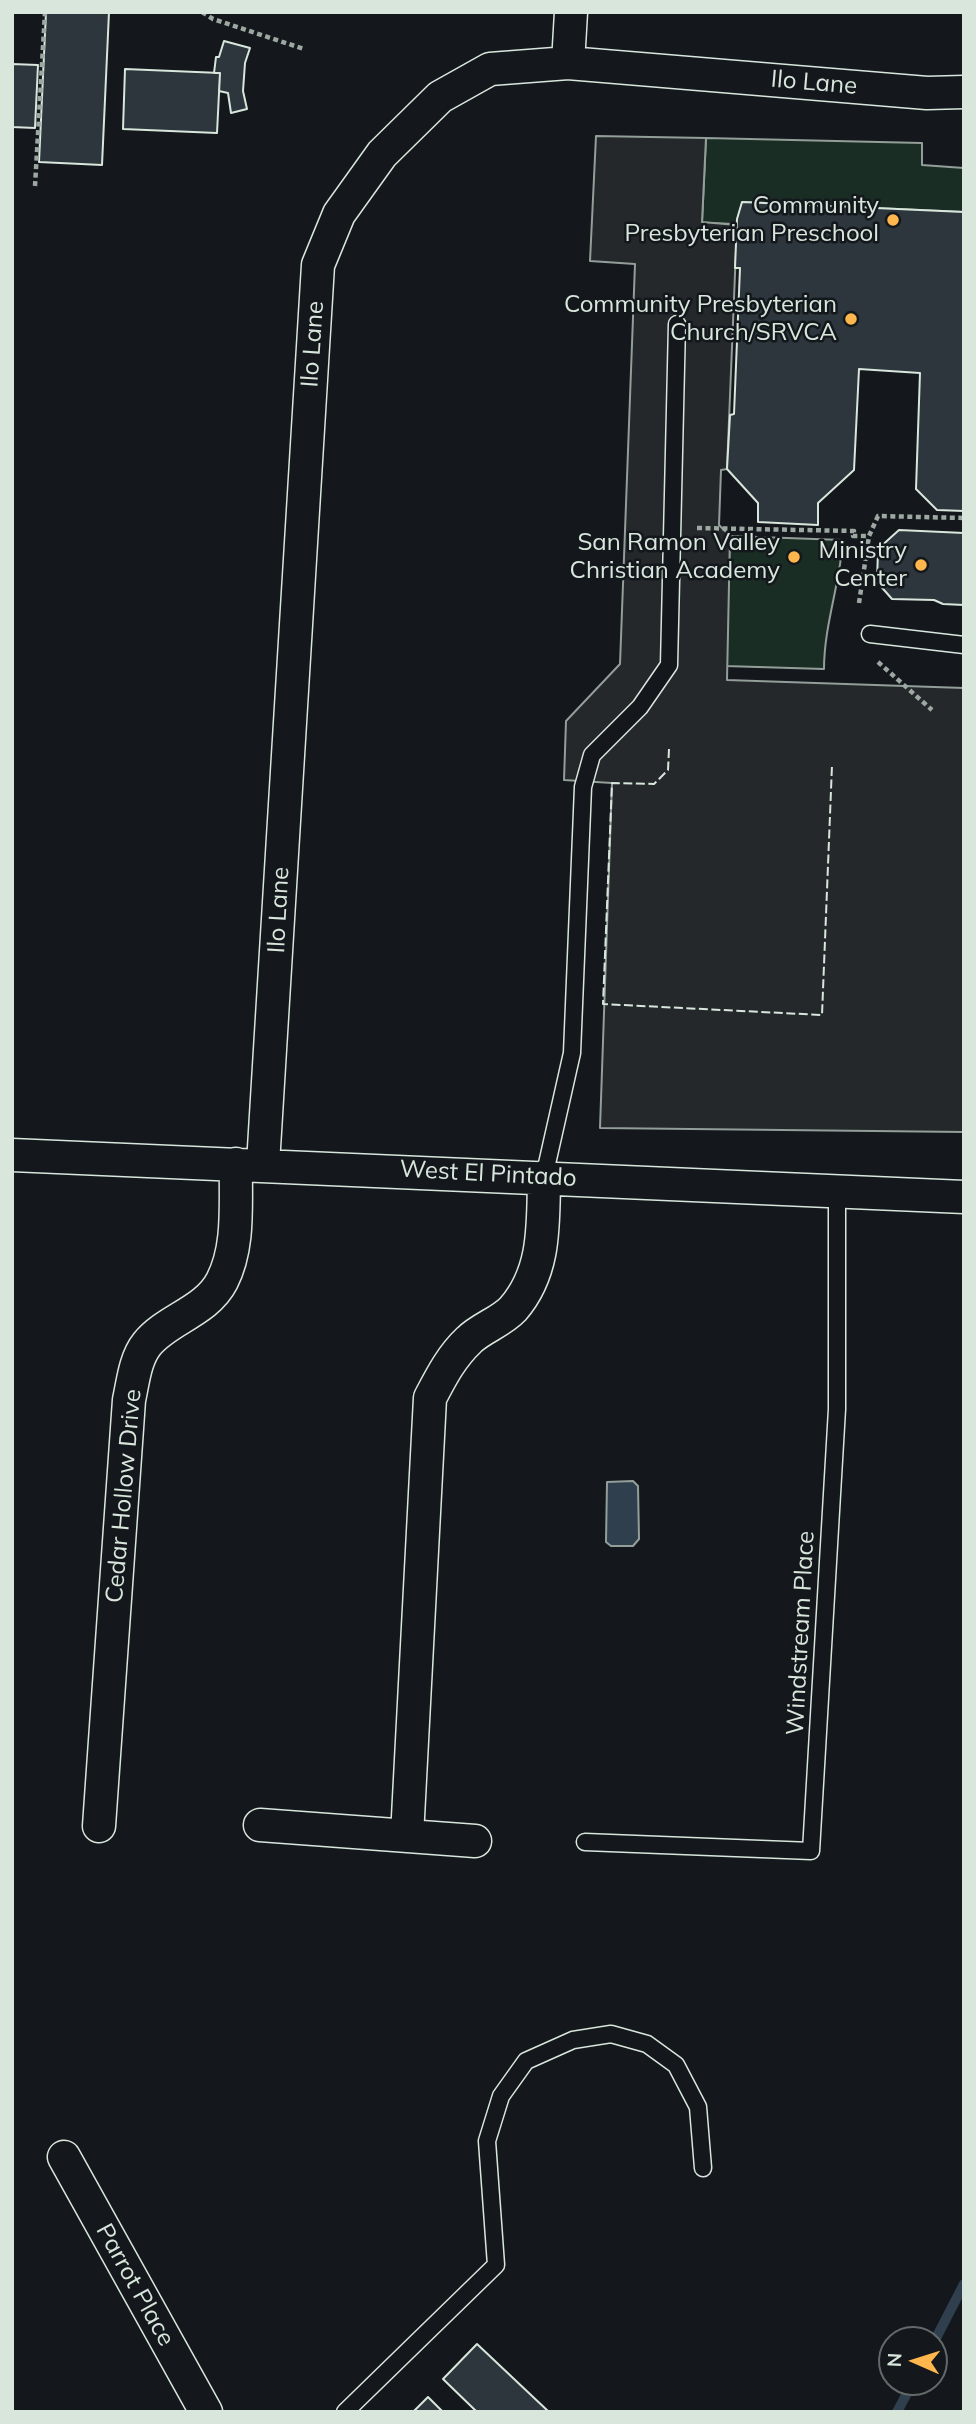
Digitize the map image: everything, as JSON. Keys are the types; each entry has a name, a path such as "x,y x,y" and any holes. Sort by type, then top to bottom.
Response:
{"street":[{"path":"568,63 571,12"},
{"name":"Ilo Lane","path":"250,1164 318,265 339,214 382,154 440,97 490,69 568,63 927,93 964,92"},
{"name":"West El Pintado","path":"12,1155 964,1197"},
{"name":"Cedar Hollow Drive","path":"99,1826 131,1389 136,1365 147,1344 200,1306 221,1283 234,1250 250,1164"},
{"path":"407,1836 430,1398 447,1365 469,1339 512,1311 536,1271 542,1242 544,1177"},
{"path":"260,1825 475,1841"},
{"name":"Parrot Place","path":"64,2157 206,2412"}],"lane":[{"path":"544,1177 572,1053 583,787 592,755 640,707 669,665 677,324"},
{"path":"870,634 964,645"},
{"name":"Windstream Place","path":"585,1842 811,1851 837,1409 838,1191"},
{"path":"345,2412 496,2266 487,2141 501,2096 526,2061 573,2040 611,2034 647,2045 676,2065 698,2107 703,2168"}],"path":[{"path":"36,186 45,12"},
{"path":"202,12 213,19 304,48"},
{"path":"859,603 869,536 878,516 964,518"},
{"path":"674,527 854,531 853,536 869,536"},
{"path":"870,634 873,657 932,710"}],"green space":[{"path":"706,138 922,143 922,165 964,168 964,212 743,202 737,224 702,223"},
{"path":"730,536 843,540 824,669 725,666"}],"shaded area":[{"path":"596,136 706,138 702,222 737,225 727,469 721,470 719,525 730,536 727,680 964,688 964,1132 600,1128 612,783 564,780 566,721 620,664 635,264 590,261"}],"water":[{"path":"633,1481 638,1486 639,1539 633,1546 611,1546 606,1542 607,1482"}],"building":[{"path":"46,12 109,12 102,165 39,162"},
{"path":"224,41 250,48 245,63 243,91 247,109 231,113 228,93 219,91 220,73 214,73 216,57 219,57"},
{"path":"12,64 38,65 35,128 12,127"},
{"path":"125,69 220,73 217,133 123,129"},
{"name":"Community Presbyterian Church/SRVCA","path":"742,202 964,212 964,511 937,510 916,489 920,373 859,369 854,470 818,503 818,525 758,522 758,503 727,469 730,415 734,414 740,268 735,268 737,219"},
{"name":"Ministry Center","path":"899,530 964,533 964,605 943,604 934,600 892,599 877,582 878,549"},
{"path":"477,2344 549,2412 477,2412 443,2379"},
{"path":"428,2397 443,2412 413,2412"}],"waterway":[{"path":"942,2326 964,2284"},
{"path":"897,2412 906,2396"}],"fence":[{"path":"669,749 668,770 654,784 612,783 603,1004 822,1015 832,765"}],"place":[{"name":"Community Presbyterian Preschool","path":"893,220"},
{"name":"Community Presbyterian Church/SRVCA","path":"851,319"},
{"name":"San Ramon Valley Christian Academy","path":"794,557"},
{"name":"Ministry Center","path":"921,565"}]}
